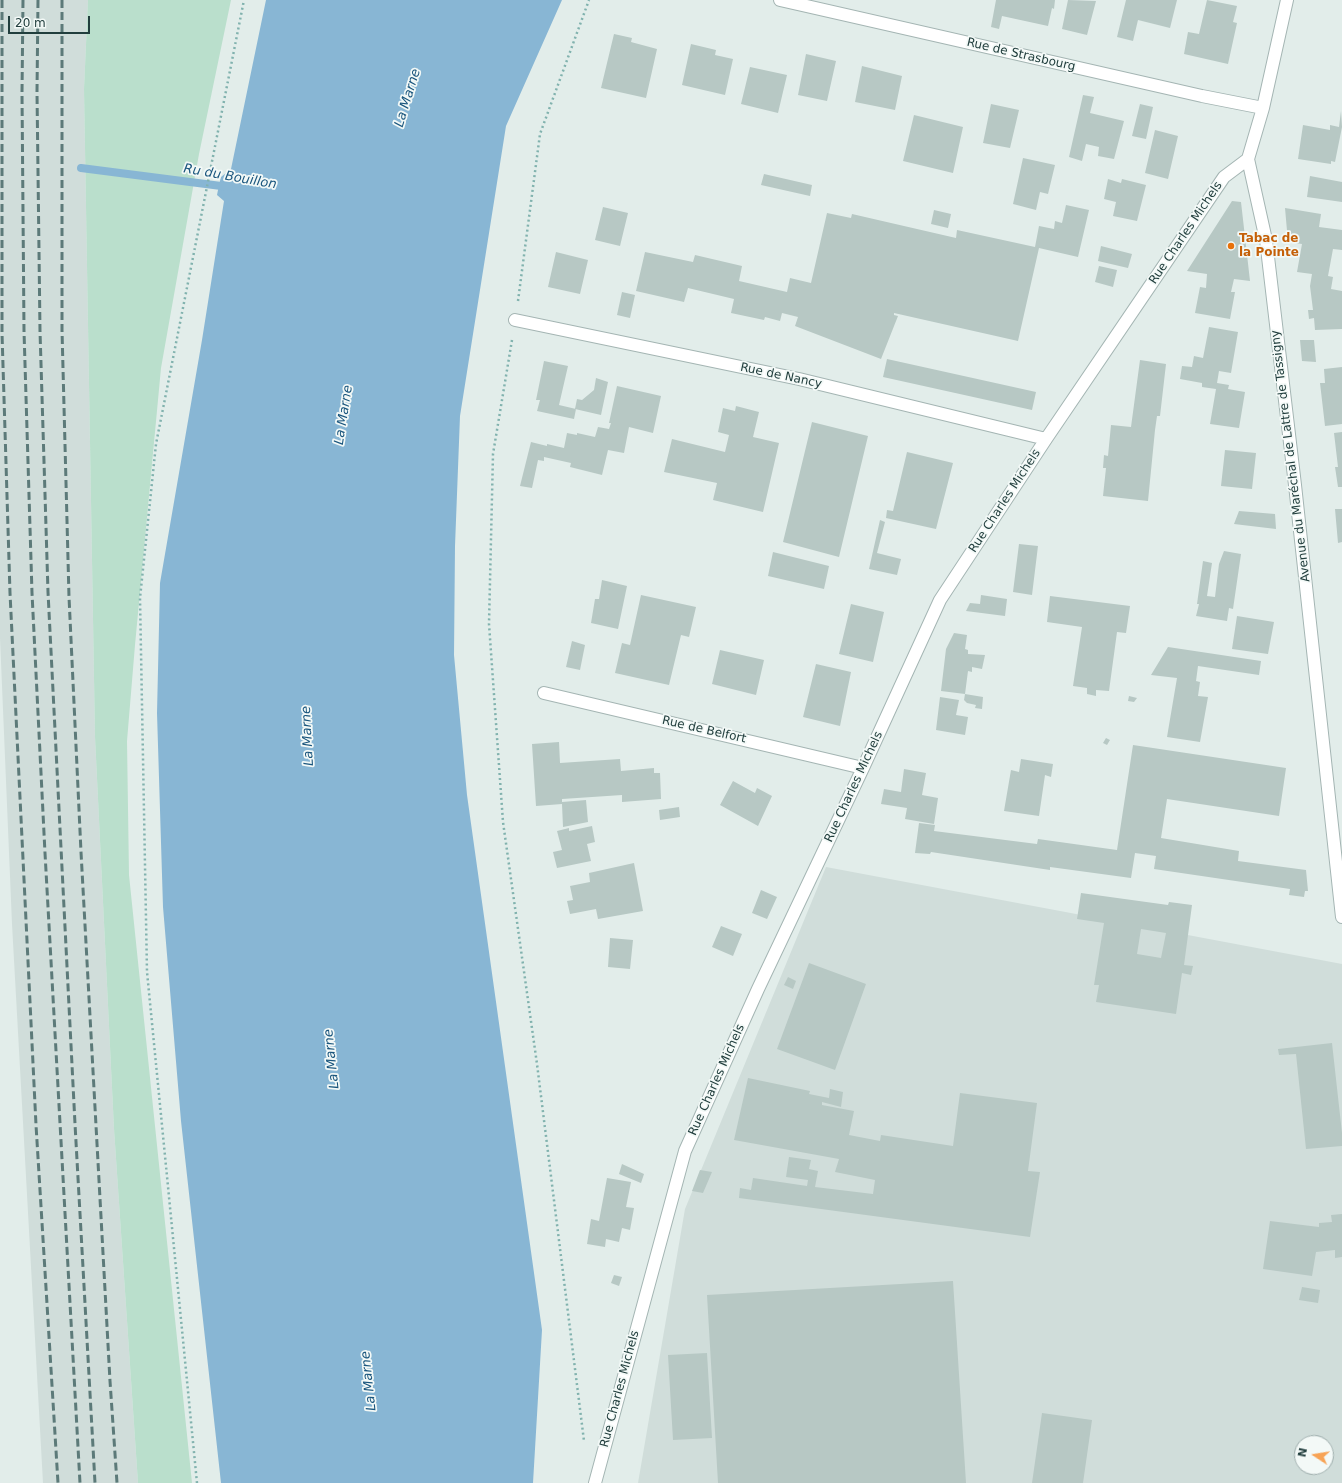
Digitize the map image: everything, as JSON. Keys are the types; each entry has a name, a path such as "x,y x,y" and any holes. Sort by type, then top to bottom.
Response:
{"street":[{"name":"Rue de Strasbourg","path":"780,0 1202,96 1263,108"},
{"name":"Avenue du Maréchal de Lattre de Tassigny","path":"1287,0 1263,108 1248,159 1266,240 1297,501 1342,917"},
{"name":"Rue Charles Michels","path":"595,1483 685,1151 758,989 863,768 940,600 1046,439 1224,177 1248,159"},
{"name":"Rue de Nancy","path":"515,320 799,379 1046,439"},
{"name":"Rue de Belfort","path":"544,692 863,768"}],"path":[{"path":"198,1483 147,972 140,598 156,444 244,0"},
{"path":"585,1443 536,1056 503,822 488,624 493,454 515,320 540,134 589,0"}],"shaded area":[{"path":"0,0 88,0 84,89 95,737 114,1129 138,1483 43,1483 12,924 0,638"},
{"path":"826,867 1342,964 1342,1483 638,1483 685,1209"}],"green space":[{"path":"88,0 231,0 199,154 161,368 127,741 129,875 192,1483 138,1483 114,1129 95,737 84,89"}],"water":[{"name":"La Marne","path":"266,0 562,0 506,126 460,416 455,546 454,655 467,795 542,1330 533,1483 221,1483 181,1121 163,907 157,713 160,583 202,340 224,201 217,195 221,177 231,169"}],"building":[{"path":"996,0 1055,0 1054,9 1052,8 1048,26 1002,16 999,29 991,27"},
{"path":"1068,0 1096,1 1087,35 1062,29"},
{"path":"1126,0 1177,0 1170,28 1138,20 1133,41 1117,37"},
{"path":"1207,0 1237,6 1233,22 1237,23 1228,64 1184,54 1188,32 1199,34"},
{"path":"614,34 632,38 631,42 657,49 646,98 601,88"},
{"path":"691,44 716,50 715,55 733,59 725,95 682,85"},
{"path":"806,54 836,61 827,101 798,95"},
{"path":"862,66 902,76 895,110 855,102"},
{"path":"750,67 787,75 778,113 741,104"},
{"path":"1083,95 1094,97 1090,113 1124,121 1114,159 1098,156 1099,147 1086,144 1082,161 1069,157"},
{"path":"991,104 1019,110 1010,148 983,143"},
{"path":"1140,104 1153,107 1146,139 1132,136"},
{"path":"1341,111 1342,127 1335,162 1331,161 1331,164 1298,159 1303,125 1330,130 1330,125 1339,127"},
{"path":"914,115 963,127 953,173 903,161"},
{"path":"1155,130 1178,136 1168,179 1145,173"},
{"path":"1023,158 1055,165 1048,194 1040,192 1036,210 1013,204"},
{"path":"764,174 812,185 810,196 761,185"},
{"path":"1310,176 1342,182 1342,202 1307,197"},
{"path":"1108,179 1121,183 1122,179 1146,185 1137,221 1113,216 1116,202 1104,199"},
{"path":"1232,201 1241,202 1250,281 1234,279 1231,292 1235,292 1230,319 1195,313 1200,287 1206,288 1207,274 1187,271"},
{"path":"1066,205 1089,210 1078,257 1039,248 1018,341 894,313 894,315 898,316 881,359 795,326 798,317 782,313 780,321 765,317 764,320 731,313 734,299 688,288 684,302 636,291 645,252 693,262 695,255 742,266 739,281 787,292 790,278 811,283 827,213 851,218 852,214 956,238 957,230 1035,247 1039,226 1054,229 1055,221 1062,223"},
{"path":"603,207 628,213 620,246 595,240"},
{"path":"1285,208 1321,214 1319,227 1342,230 1342,250 1333,249 1328,276 1333,277 1331,289 1342,291 1342,329 1315,330 1314,318 1309,319 1308,310 1313,310 1310,286 1312,274 1297,272 1302,244 1288,242"},
{"path":"934,210 951,214 948,228 931,224"},
{"path":"1101,246 1132,254 1128,268 1098,261"},
{"path":"556,252 588,260 580,294 548,287"},
{"path":"1099,266 1117,270 1113,287 1095,282"},
{"path":"622,292 635,295 630,318 617,315"},
{"path":"1209,327 1238,332 1231,373 1219,371 1217,383 1229,385 1228,389 1245,392 1239,428 1210,424 1216,389 1202,387 1202,383 1180,379 1182,366 1192,367 1194,356 1203,358"},
{"path":"1300,340 1314,340 1316,362 1302,361"},
{"path":"887,359 1036,392 1032,410 883,377"},
{"path":"1140,360 1166,364 1160,416 1157,416 1155,430 1148,501 1103,496 1106,468 1103,468 1104,455 1108,456 1111,425 1131,427"},
{"path":"544,361 568,366 559,405 576,409 574,419 537,411 540,400 536,400"},
{"path":"1342,367 1342,424 1325,426 1320,383 1325,383 1324,369"},
{"path":"596,378 608,382 601,415 575,409 577,399 582,400 594,390"},
{"path":"617,386 661,396 653,433 629,427 624,453 608,450 602,475 570,467 571,463 544,457 544,461 538,460 532,488 520,486 531,442 564,448 567,433 577,435 577,433 595,437 598,427 609,429"},
{"path":"736,406 759,412 753,437 779,443 763,512 713,500 717,483 664,472 672,439 725,452 729,435 718,432 723,408 735,411"},
{"path":"812,422 868,436 839,557 783,542"},
{"path":"1342,432 1342,487 1338,487 1335,467 1338,467 1334,433"},
{"path":"1225,450 1256,453 1252,489 1221,486"},
{"path":"907,452 953,463 936,529 886,518 887,510 893,511"},
{"path":"1335,509 1342,509 1342,542 1338,543"},
{"path":"1239,511 1275,514 1276,529 1234,524"},
{"path":"880,520 885,522 877,553 901,559 897,575 869,569"},
{"path":"1019,544 1038,546 1032,595 1013,592"},
{"path":"1224,551 1241,554 1233,609 1229,608 1227,621 1196,616 1199,604 1197,604 1203,561 1212,563 1207,596 1215,597 1219,564"},
{"path":"773,552 829,566 824,589 768,576"},
{"path":"602,580 627,586 618,629 591,623 595,599 599,599"},
{"path":"641,595 696,607 689,637 681,635 669,685 615,673 622,643 630,645"},
{"path":"981,595 1007,599 1005,616 966,611 970,603 980,604"},
{"path":"1050,596 1130,606 1126,633 1117,632 1109,691 1096,690 1096,696 1087,694 1087,688 1073,686 1082,627 1047,622"},
{"path":"851,604 884,612 873,662 839,654"},
{"path":"1237,616 1274,622 1268,654 1232,649"},
{"path":"954,633 967,635 965,649 968,650 968,654 985,655 982,669 972,667 972,672 968,671 965,694 941,691 946,649"},
{"path":"572,641 585,645 580,670 566,667"},
{"path":"1168,647 1261,661 1259,675 1198,666 1196,681 1200,682 1198,696 1208,697 1200,742 1167,737 1177,678 1151,675"},
{"path":"720,650 764,660 756,695 712,684"},
{"path":"816,664 851,672 840,726 803,717"},
{"path":"965,694 983,697 982,709 975,708 976,705 967,703 964,700"},
{"path":"1129,696 1137,698 1134,702 1128,701"},
{"path":"940,697 959,700 956,715 968,717 965,735 936,730"},
{"path":"1106,738 1110,740 1107,745 1103,743"},
{"path":"559,742 560,763 620,759 621,771 654,768 654,773 660,773 661,799 622,802 622,795 562,799 562,802 586,800 588,822 563,827 562,804 536,806 532,744"},
{"path":"1133,745 1286,768 1279,816 1167,799 1161,838 1239,851 1238,861 1306,870 1308,891 1305,891 1304,897 1289,895 1290,889 1154,869 1156,856 1135,853 1131,878 1050,867 1050,870 931,852 930,854 915,853 919,823 935,825 934,831 1037,844 1038,839 1117,850"},
{"path":"1021,759 1053,764 1051,777 1045,775 1039,816 1004,811 1011,770 1019,772"},
{"path":"904,769 926,773 922,795 938,798 934,824 905,819 907,808 881,804 884,789 901,792"},
{"path":"733,781 755,793 757,788 772,796 758,826 720,805"},
{"path":"679,807 680,817 660,820 659,810"},
{"path":"592,826 595,842 587,844 591,861 557,868 553,852 562,850 557,831 569,828 569,831"},
{"path":"634,863 643,911 598,919 596,909 570,914 567,901 573,900 570,886 590,882 589,873"},
{"path":"761,890 777,897 767,919 752,913"},
{"path":"1081,893 1168,905 1169,902 1192,905 1184,965 1193,966 1191,975 1182,973 1176,1014 1096,1002 1099,985 1094,985 1104,923 1077,919","holes":["1141,929 1166,933 1161,958 1137,954"]},
{"path":"721,926 742,934 733,956 712,947"},
{"path":"610,938 633,940 630,969 608,967"},
{"path":"809,963 866,984 835,1070 777,1049"},
{"path":"788,977 796,981 793,989 784,985"},
{"path":"1332,1043 1342,1133 1342,1146 1306,1149 1296,1054 1279,1055 1278,1049"},
{"path":"748,1078 810,1091 809,1094 829,1098 830,1089 843,1092 841,1107 822,1102 822,1105 854,1111 849,1135 880,1141 881,1135 953,1146 960,1093 1037,1103 1028,1171 1040,1172 1030,1237 739,1198 740,1188 751,1190 753,1178 807,1186 808,1180 786,1177 789,1157 811,1160 809,1169 818,1171 815,1187 873,1194 875,1180 835,1172 839,1159 734,1140"},
{"path":"622,1164 644,1174 641,1183 619,1174"},
{"path":"700,1170 712,1172 703,1193 692,1191"},
{"path":"607,1178 631,1182 626,1207 634,1208 630,1230 622,1228 619,1242 606,1239 605,1247 587,1244 591,1219 599,1221"},
{"path":"1342,1214 1342,1257 1335,1258 1335,1250 1316,1252 1312,1276 1263,1269 1270,1221 1319,1227 1319,1223 1332,1222 1331,1215"},
{"path":"614,1275 622,1277 619,1286 611,1283"},
{"path":"953,1281 966,1483 718,1483 707,1295"},
{"path":"1302,1287 1320,1290 1318,1303 1299,1300"},
{"path":"707,1353 712,1438 673,1440 668,1355"},
{"path":"1042,1413 1092,1420 1083,1483 1032,1483"}],"waterway":[{"name":"Ru du Bouillon","path":"81,168 229,187"}],"railway":[{"path":"2,0 2,333 10,593 36,1125 58,1483"},
{"path":"23,0 22,93 24,331 32,593 80,1483"},
{"path":"38,0 37,92 40,331 48,592 95,1483"},
{"path":"62,0 62,330 69,597 81,852 117,1483"}],"place":[{"name":"Tabac de la Pointe","path":"1231,246"}]}
